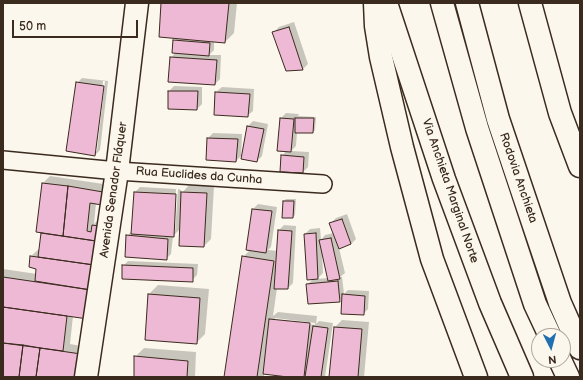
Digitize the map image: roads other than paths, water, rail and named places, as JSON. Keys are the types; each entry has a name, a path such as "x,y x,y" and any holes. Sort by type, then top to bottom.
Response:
{"main road":[{"name":"Avenida Senador Fláquer","path":"86,377 118,171 137,3"},
{"path":"375,3 376,26 381,57 402,147 432,259 476,377"},
{"name":"Via Anchieta Marginal Norte","path":"386,3 450,193 490,303 522,377"},
{"name":"Rodovia Anchieta","path":"442,3 477,128 535,304 546,328"},
{"name":"Rodovia Anchieta","path":"467,3 498,119 560,304 580,348"},
{"path":"530,3 560,113 580,166"}],"street":[{"name":"Rua Euclides da Cunha","path":"3,160 118,171 323,184"}]}
